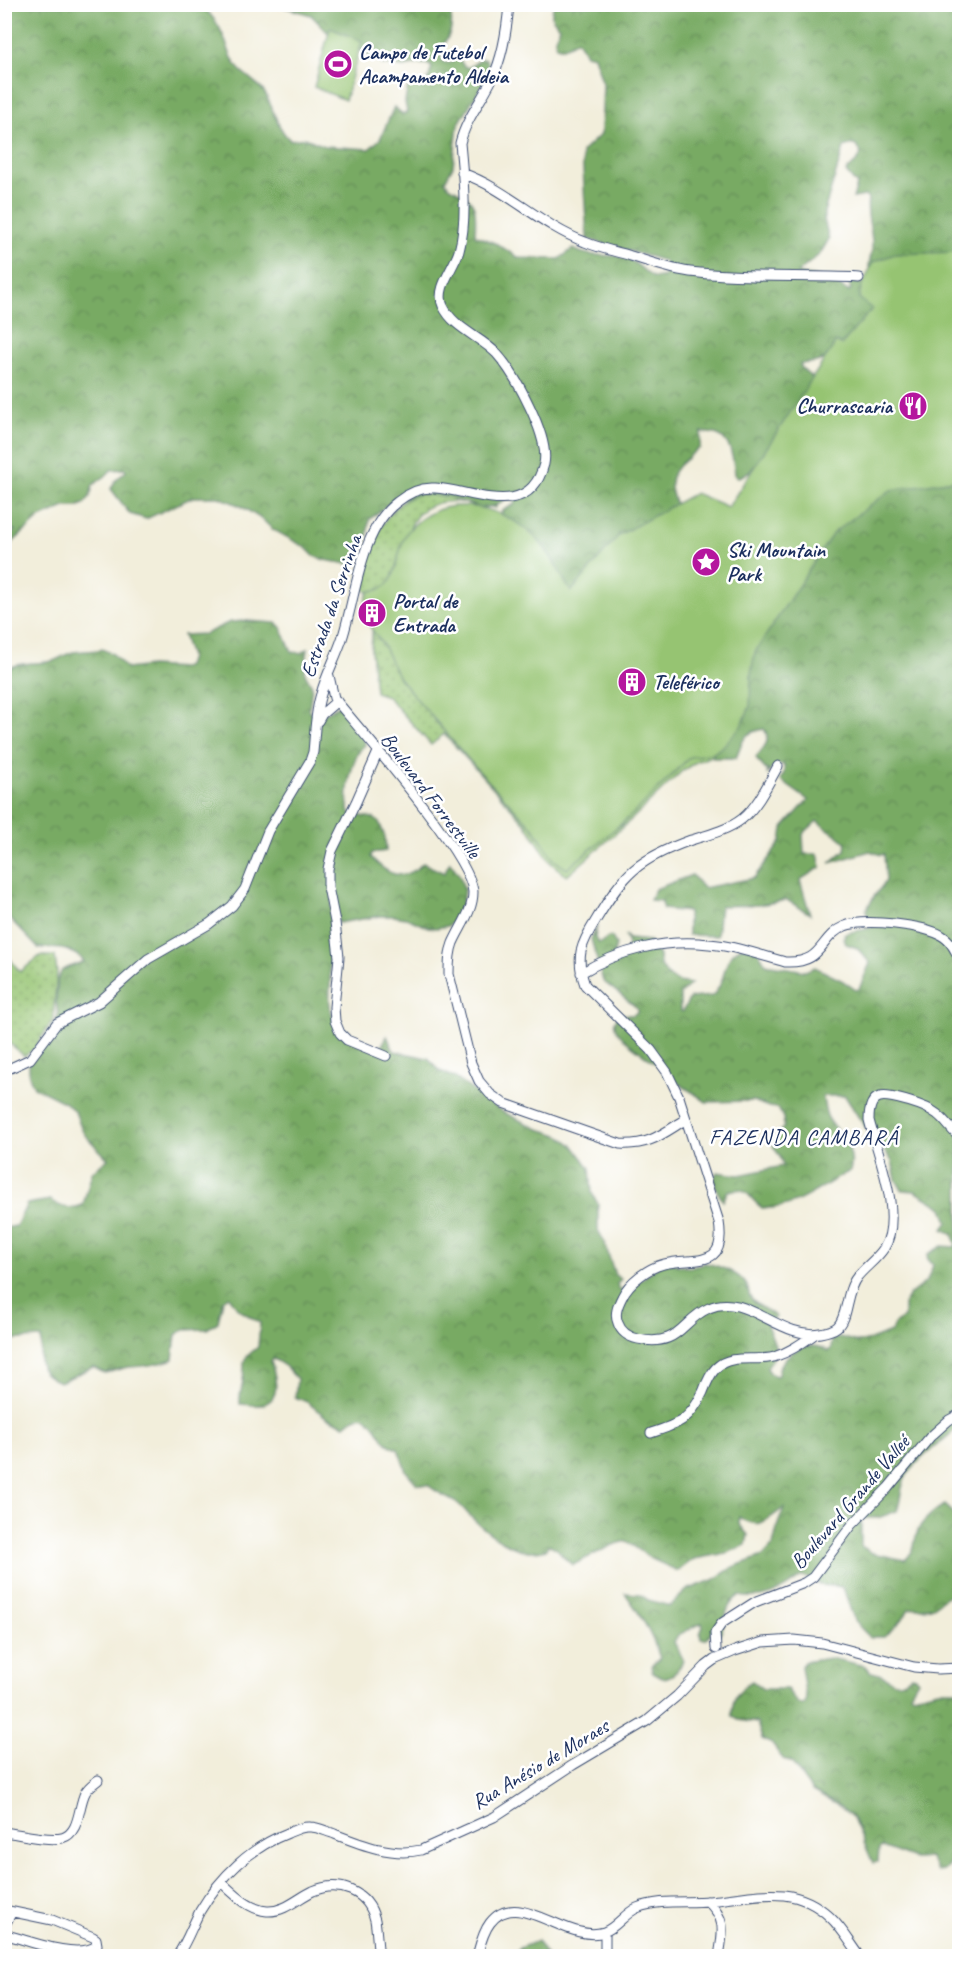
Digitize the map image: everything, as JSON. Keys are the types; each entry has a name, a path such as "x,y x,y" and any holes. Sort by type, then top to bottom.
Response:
{"street":[{"name":"Estrada da Serrinha","path":"4,1071 30,1059 57,1023 99,1002 148,959 209,924 232,906 247,884 268,831 310,761 320,694 329,676 346,627 365,553 378,524 395,503 418,490 433,488 488,499 513,498 532,486 540,476 545,450 542,435 510,372 497,354 459,327 442,305 441,296 442,287 458,253 461,241 463,224 460,143 464,130 494,77 502,50 509,4"},
{"path":"462,172 482,180 509,196 540,220 585,243 656,264 689,272 731,275 859,278"},
{"path":"329,676 335,699"},
{"path":"320,694 335,699"},
{"path":"317,723 335,699"},
{"name":"Boulevard Forrestville","path":"335,699 451,845 468,874 473,889 472,903 453,944 449,967 471,1063 478,1081 490,1094 503,1102 620,1144 638,1145 653,1140 685,1120"},
{"path":"378,752 332,851 328,869 328,887 339,957 334,1008 335,1021 340,1033 347,1040 386,1056"},
{"path":"778,766 752,809 741,820 720,831 665,851 628,873 615,889 582,945 579,958 585,985 651,1050 667,1072 679,1097 722,1236 719,1247 713,1255 704,1260 666,1263 653,1268 637,1279 624,1293 617,1307 616,1320 621,1330 631,1338 646,1341 666,1338 679,1333 705,1309 727,1304 741,1306 794,1330 814,1334 831,1331 839,1326 844,1318 847,1294 851,1284 886,1246 890,1233 891,1218 885,1177 868,1120 868,1110 873,1101 878,1096 886,1095 921,1106 937,1114 960,1138"},
{"path":"581,973 624,952 686,942 711,944 785,962 797,962 807,960 816,954 834,933 845,926 859,923 905,924 943,935 960,959"},
{"path":"651,1433 677,1424 688,1417 716,1368 727,1361 772,1358 788,1352 814,1334"},
{"name":"Boulevard Grande Valleé","path":"716,1649 715,1633 722,1623 755,1602 804,1583 813,1577 852,1525 888,1488 930,1437 949,1420 960,1414"},
{"name":"Rua Anésio de Moraes","path":"177,1956 201,1910 220,1882 245,1857 275,1838 300,1828 318,1828 359,1843 394,1852 410,1853 422,1850 494,1817 647,1720 677,1696 714,1660 763,1642 794,1640 822,1643 914,1667 960,1668"},
{"path":"4,1832 54,1839 63,1838 74,1828 84,1794 89,1786 98,1780"},
{"path":"220,1882 241,1900 266,1911 283,1909 327,1887 339,1886 351,1889 361,1896 375,1918 379,1956"},
{"path":"477,1956 489,1924 496,1916 506,1911 519,1910 531,1913 576,1932 605,1932 626,1915 649,1905 775,1894 795,1896 813,1904 830,1917 860,1956"},
{"path":"707,1901 722,1919 723,1934 719,1956"},
{"path":"4,1926 8,1911 52,1920 93,1937 96,1945 89,1951 69,1952 4,1934"},
{"path":"605,1932 606,1956"}],"green space":[{"path":"438,4 449,8 451,20 450,32 441,50 443,62 450,63 457,57 468,68 481,59 486,59 488,63 485,80 458,125 453,166 445,181 448,186 463,194 472,203 475,214 475,235 497,244 519,258 559,259 573,249 588,254 619,256 634,262 654,278 665,276 665,261 587,239 582,152 601,134 603,84 594,56 586,54 577,40 563,48 556,46 555,38 560,27 552,17 554,5 959,5 959,260 874,273 869,270 872,241 867,211 868,199 865,196 853,198 857,185 846,172 859,158 860,151 853,145 844,147 824,212 829,239 820,254 797,273 830,280 849,292 851,289 848,282 867,284 880,301 832,357 800,364 802,369 818,383 770,451 748,472 738,477 735,475 731,451 725,440 715,434 701,432 700,448 678,466 672,479 672,492 680,513 576,607 501,516 502,511 515,504 515,500 506,499 494,506 480,508 449,497 419,494 391,502 369,520 367,539 359,549 353,565 314,556 305,547 272,529 263,520 241,506 219,497 193,497 146,519 130,514 111,489 115,481 126,471 125,469 111,470 93,485 90,497 84,504 78,507 65,507 40,518 12,543 10,537 15,530 4,529 4,5 201,5 219,27 236,65 266,95 279,124 290,140 305,138 325,146 369,149 380,139 394,107 403,114 407,112 405,102 408,86 411,84 418,87 426,86 432,67 427,64 404,67 384,65 362,51 337,42 311,15 281,5"},
{"name":"Campo de Futebol Acampamento Aldeia","path":"330,28 362,41 345,100 314,87"},
{"name":"Ski Mountain Park","path":"959,252 959,479 891,490 833,533 755,652 751,673 750,706 742,725 724,745 713,753 690,757 634,813 567,869 554,860 536,831 475,767 399,678 383,645 370,627 364,613 366,598 370,591 380,589 393,577 400,548 408,531 422,518 438,510 455,506 473,506 490,510 507,517 537,539 552,559 571,592 619,535 695,493 728,507 836,342 841,345 872,309 859,298 873,262 895,254"},
{"path":"960,445 959,1427 909,1472 903,1483 897,1511 878,1518 861,1518 861,1546 872,1553 905,1560 913,1548 920,1527 945,1505 959,1518 959,1594 946,1596 931,1607 909,1609 902,1620 884,1637 870,1637 855,1620 843,1588 822,1585 802,1576 773,1594 757,1597 739,1596 734,1599 728,1608 720,1635 720,1632 713,1631 707,1639 701,1639 702,1623 678,1635 674,1642 683,1659 682,1663 673,1674 662,1678 653,1673 651,1666 660,1658 653,1641 641,1616 625,1593 640,1594 648,1600 670,1606 687,1590 715,1579 733,1567 763,1556 773,1545 784,1508 767,1520 757,1523 739,1517 739,1524 748,1535 746,1545 727,1553 694,1559 678,1571 652,1559 626,1541 573,1565 552,1546 548,1545 546,1549 536,1551 526,1550 516,1548 496,1538 456,1502 428,1485 417,1484 406,1471 398,1449 386,1442 369,1420 359,1417 345,1425 326,1417 307,1402 295,1397 297,1379 285,1366 274,1359 271,1361 276,1385 274,1397 262,1405 240,1404 244,1362 258,1347 260,1323 238,1309 229,1296 223,1300 218,1322 207,1329 183,1330 176,1335 173,1359 157,1364 104,1373 93,1367 60,1382 42,1370 40,1365 41,1338 5,1340 5,1228 16,1226 27,1204 50,1200 66,1207 83,1205 92,1172 108,1159 84,1134 75,1112 66,1103 34,1087 29,1076 29,1063 57,1020 57,981 62,970 84,961 68,951 57,948 38,948 5,916 5,670 20,664 51,662 73,652 102,649 113,654 127,669 150,666 183,668 187,666 190,657 183,635 205,634 230,622 246,621 276,623 281,627 292,652 301,653 308,649 305,673 312,686 309,711 320,717 340,704 364,738 365,745 352,767 348,789 348,808 351,814 373,818 379,822 385,837 386,851 372,853 371,857 389,872 402,875 423,863 444,873 450,862 460,876 464,889 462,905 454,921 448,926 436,928 393,916 338,923 336,891 334,891 330,923 330,1001 331,1012 341,1030 352,1040 373,1047 381,1047 387,1036 394,1051 428,1058 440,1071 454,1077 503,1112 536,1128 561,1136 574,1146 590,1168 592,1193 598,1204 598,1230 615,1275 621,1279 617,1284 620,1290 644,1278 663,1260 689,1267 705,1263 733,1272 742,1279 753,1300 776,1317 767,1325 775,1346 774,1355 767,1368 771,1374 778,1375 785,1359 802,1348 816,1346 828,1351 835,1338 863,1342 891,1332 894,1324 904,1318 904,1304 909,1295 927,1281 933,1265 927,1258 928,1254 942,1246 955,1247 952,1234 943,1229 948,1222 943,1208 915,1191 902,1190 896,1180 892,1161 845,1096 824,1096 823,1098 828,1118 849,1149 850,1171 808,1196 774,1208 762,1208 747,1193 740,1190 728,1191 723,1201 714,1179 717,1172 739,1175 783,1166 773,1144 773,1140 784,1127 778,1108 753,1101 706,1102 666,1074 623,1038 617,1031 616,1019 624,1014 633,1015 637,1012 637,1008 603,981 591,939 597,926 595,938 598,943 612,937 616,945 613,957 624,954 628,945 625,935 629,939 650,941 649,943 659,955 660,965 668,976 678,982 691,984 680,994 682,1012 690,998 712,996 721,982 731,955 746,945 757,949 766,964 805,971 815,967 856,990 859,989 870,963 857,948 846,944 843,938 844,934 876,925 875,921 867,915 866,910 886,881 884,854 870,851 830,863 845,850 846,843 817,821 803,834 804,854 818,854 821,867 800,880 810,914 787,900 759,905 720,906 717,936 688,935 688,912 663,909 662,901 650,900 655,889 692,875 703,888 754,878 781,842 783,828 808,800 780,780 784,773 784,765 776,766 767,775 768,770 757,760 756,757 767,740 764,729 747,735 736,758 713,758 713,754 729,731 747,556"},
{"path":"432,492 497,504 496,508 464,502 441,503 421,511 408,533 393,582 387,589 370,594 361,587 362,576 369,552 381,527 396,507 405,500 418,494"},
{"path":"373,621 575,851 622,825 629,816 609,772 719,747 717,754 696,762 682,771 567,876 551,863 525,823 444,734 431,745 387,696 375,692 371,650"},
{"path":"4,951 20,972 40,956 55,956 57,973 53,1020 34,1049 24,1056 5,1039"},
{"path":"830,1658 866,1666 871,1672 895,1682 911,1676 916,1677 918,1680 910,1694 913,1696 938,1690 959,1690 959,1858 954,1859 945,1870 937,1871 930,1858 915,1859 882,1847 879,1849 878,1862 873,1863 853,1818 839,1806 812,1791 792,1763 783,1759 771,1743 762,1739 757,1723 738,1720 732,1715 737,1695 752,1681 763,1689 787,1689 797,1703 805,1704 801,1666 804,1662"},
{"path":"537,1941 547,1956 513,1956 519,1948"}],"place":[{"name":"Campo de Futebol Acampamento Aldeia","path":"338,64"},
{"name":"Churrascaria","path":"913,406"},
{"name":"Ski Mountain Park","path":"706,562"},
{"name":"Portal de Entrada","path":"372,613"},
{"name":"Teleférico","path":"632,682"}],"district":[{"name":"FAZENDA CAMBARÁ","path":"804,1136"}]}
